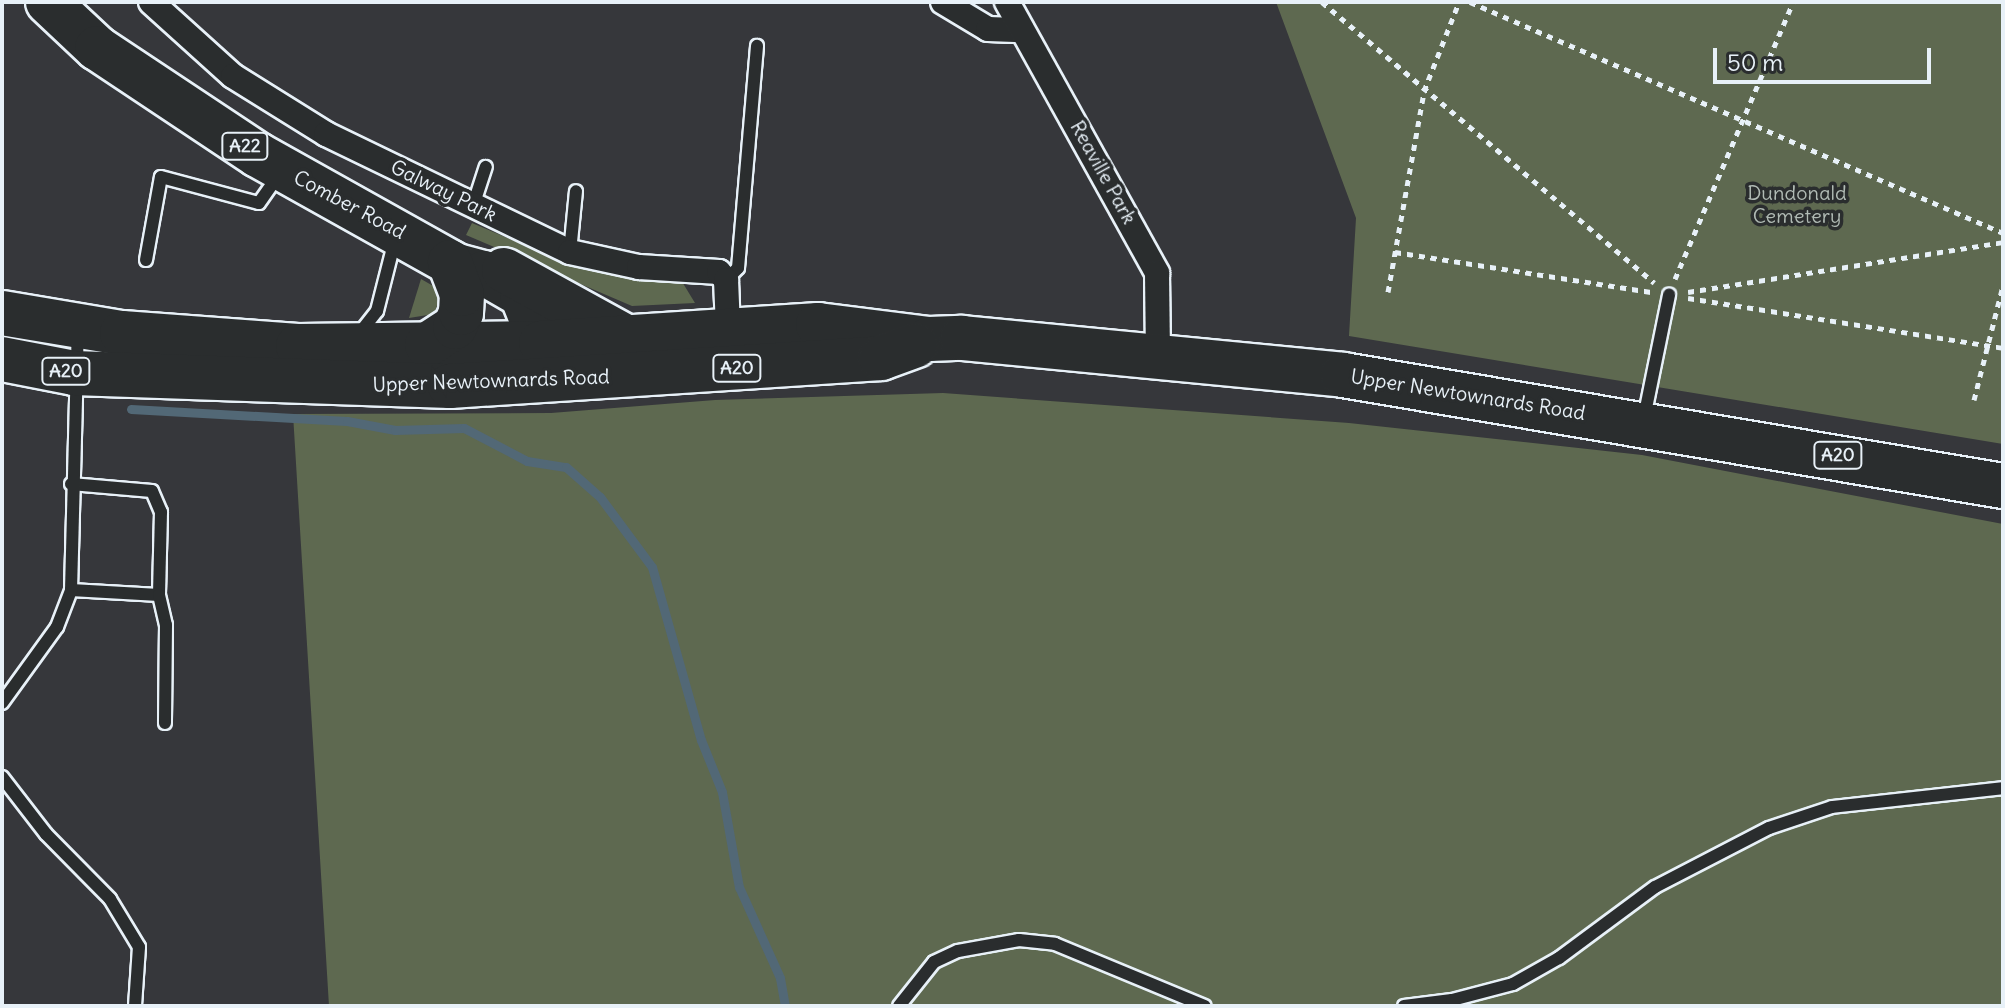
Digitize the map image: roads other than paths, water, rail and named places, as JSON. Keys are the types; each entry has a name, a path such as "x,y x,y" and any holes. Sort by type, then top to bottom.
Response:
{"highway":[{"name":"Comber Road","path":"48,2 97,48 283,168 398,229 454,264 484,273 522,295 541,362"},
{"path":"427,345 455,327 461,313 462,294 454,264 480,259 537,284 622,335"},
{"name":"Upper Newtownards Road","path":"2,313 78,326 225,343 427,345 541,362 881,358 929,339"},
{"name":"Upper Newtownards Road","path":"2,359 74,373 419,386 541,362 622,335 728,327 818,325 929,339 1158,355 1343,375 1644,421 2003,486"}],"street":[{"name":"Galway Park","path":"151,2 172,26 233,76 326,134 570,252 639,267 707,268 726,280"},
{"path":"943,2 988,29 1022,30"},
{"name":"Reaville Park","path":"1007,2 1157,273 1158,355"},
{"path":"726,280 728,327"}],"lane":[{"path":"726,280 738,268 757,46"},
{"path":"474,203 486,167"},
{"path":"146,260 161,177 259,203 283,168"},
{"path":"570,252 576,191"},
{"path":"350,346 377,311 398,229"},
{"path":"1644,421 1669,295"},
{"path":"2,703 57,627 71,590 71,484 78,326"},
{"path":"71,484 152,491 161,512 159,595 166,625 165,723"},
{"path":"71,590 159,595"},
{"path":"2,777 46,834 110,899 139,947 135,1006"},
{"path":"1404,1006 1452,1000 1513,984 1559,958 1655,887 1769,828 1832,807 2003,788"},
{"path":"899,1006 934,962 958,951 1019,940 1055,944 1205,1006"}],"waterway":[{"path":"131,409 347,421 395,430 464,428 527,461 566,467 600,497 652,567 701,740 722,792 739,887 780,978 785,1006"}],"park label":[{"name":"Dundonald Cemetery","path":"1797,204"}]}
